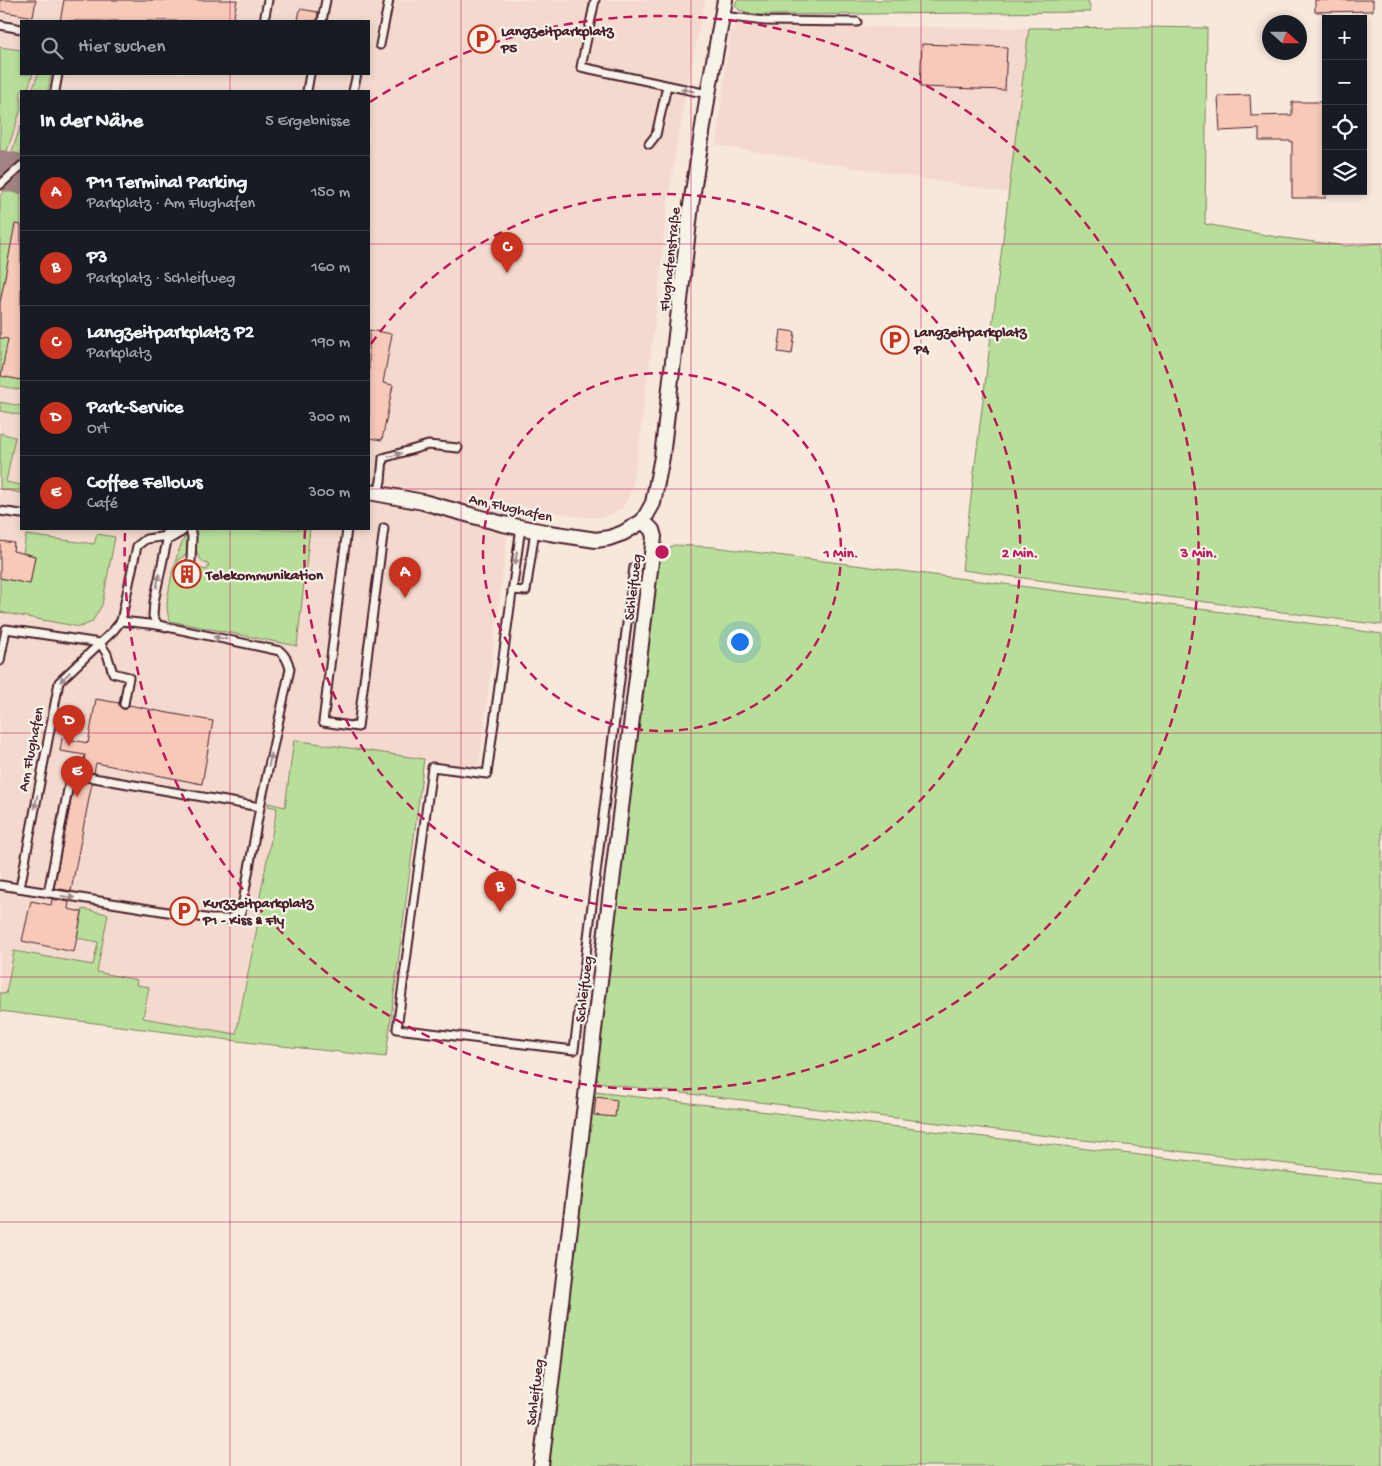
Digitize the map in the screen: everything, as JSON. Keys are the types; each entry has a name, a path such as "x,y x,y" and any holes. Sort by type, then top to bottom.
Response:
{"street":[{"name":"Flughafenstraße","path":"643,521 652,503 662,457 691,205 725,0"},
{"name":"Am Flughafen","path":"374,493 423,502 520,527 596,540 623,533 643,521"},
{"name":"Schleifweg","path":"541,1466 654,537 652,530 643,521"}],"lane":[{"path":"264,20 268,0"},
{"path":"322,20 326,0"},
{"path":"380,45 389,0"},
{"path":"595,0 581,67 708,94"},
{"path":"722,16 765,21 857,22"},
{"path":"0,25 20,29"},
{"path":"55,90 58,75"},
{"path":"307,90 310,75"},
{"path":"353,90 357,75"},
{"path":"649,144 656,135 667,86"},
{"path":"0,185 20,167"},
{"path":"374,493 382,481 382,458 428,445 458,448"},
{"path":"0,511 20,514"},
{"path":"520,527 487,774 432,767 397,1029 574,1050 634,567"},
{"path":"347,530 323,722 358,727 384,528"},
{"path":"190,530 192,537 191,561"},
{"path":"512,590 526,591 535,530"},
{"path":"0,885 211,920 228,919 241,913 260,807 290,669 285,655 280,651 158,626 121,621 137,546 146,539 174,532 154,602 152,616 158,626"},
{"name":"Am Flughafen","path":"20,888 59,682 113,632 121,621"},
{"path":"0,661 3,629 100,643 107,654 113,673 129,677 124,704"},
{"path":"48,893 71,774 260,807"}],"shaded area":[{"path":"0,0 705,0 684,103 667,206 657,304 638,454 631,492 621,509 604,517 581,517 516,505 507,539 479,768 294,741 254,1043 0,1011"},
{"path":"738,25 1029,28 1009,193 716,145 730,32"}],"green space":[{"path":"737,0 1088,0 1091,12 758,15 739,10 735,5"},
{"path":"1029,28 1207,28 1205,224 1277,237 1345,246 1382,243 1382,625 962,570"},
{"path":"0,47 20,50 20,75 33,75 27,90 20,90 20,112 6,154 4,156 0,155"},
{"path":"38,75 51,75 48,90 32,90"},
{"path":"20,128 20,155 14,158 10,157"},
{"path":"16,181 20,183 20,390 0,386 0,196 7,187"},
{"path":"0,402 20,406 20,415 0,411"},
{"path":"0,433 15,437 6,482 20,485 20,493 0,489"},
{"path":"197,530 310,530 297,646 170,621 167,607 169,589 180,548 187,534 188,553 178,560 177,567 182,568 180,580 193,583 197,568 207,570 209,565 200,559 196,546"},
{"path":"97,534 115,537 102,605 92,622 80,627 0,612 0,578 30,584 35,556 23,553 26,535 94,544"},
{"path":"674,545 714,547 1382,634 1382,1175 599,1082 595,1075 656,574 659,560 667,549"},
{"path":"294,740 424,759 386,1057 254,1043 0,1011 0,993 6,994 14,951 93,965 98,942 77,938 83,909 108,914 97,972 137,980 136,985 149,987 143,1018 236,1034 261,908 258,907 277,808 268,806 268,803 285,807"},
{"path":"595,1092 1382,1183 1382,1466 546,1466 592,1095"}],"building":[{"path":"0,0 36,0 33,17 0,11"},
{"path":"64,0 237,0 233,20 60,20"},
{"path":"1315,0 1373,0 1373,11 1315,12"},
{"path":"300,9 318,12 317,20 298,20"},
{"path":"922,44 1007,47 1005,90 920,87"},
{"path":"1250,95 1251,116 1292,115 1292,102 1322,102 1322,195 1326,195 1326,198 1292,198 1292,141 1259,141 1259,129 1220,131 1218,96"},
{"path":"15,224 20,225 20,380 1,376 8,339 0,338 0,303"},
{"path":"370,330 392,334 383,383 393,385 382,440 370,438"},
{"path":"781,330 795,332 792,354 778,352"},
{"path":"0,541 14,543 13,551 35,556 30,584 0,578"},
{"path":"96,699 119,703 119,706 123,709 126,709 129,705 213,721 202,784 96,763 94,773 82,771 85,755 60,751 62,738 88,743"},
{"path":"75,780 92,783 71,891 54,888"},
{"path":"52,899 69,902 68,909 82,912 74,952 22,941 31,901 51,905"},
{"path":"596,1097 617,1100 615,1117 594,1115"}],"taxiway":[{"path":"0,170 20,174"}],"place":[{"name":"Langzeitparkplatz P5","path":"482,39"},
{"name":"Langzeitparkplatz P2","path":"507,273"},
{"name":"Langzeitparkplatz P4","path":"895,340"},
{"name":"Telekommunikation","path":"187,574"},
{"name":"P11 Terminal Parking","path":"405,598"},
{"name":"Park-Service","path":"69,746"},
{"name":"Coffee Fellows","path":"77,797"},
{"name":"Kurzzeitparkplatz P1 - Kiss & Fly","path":"184,911"},
{"name":"P3","path":"500,912"}]}
